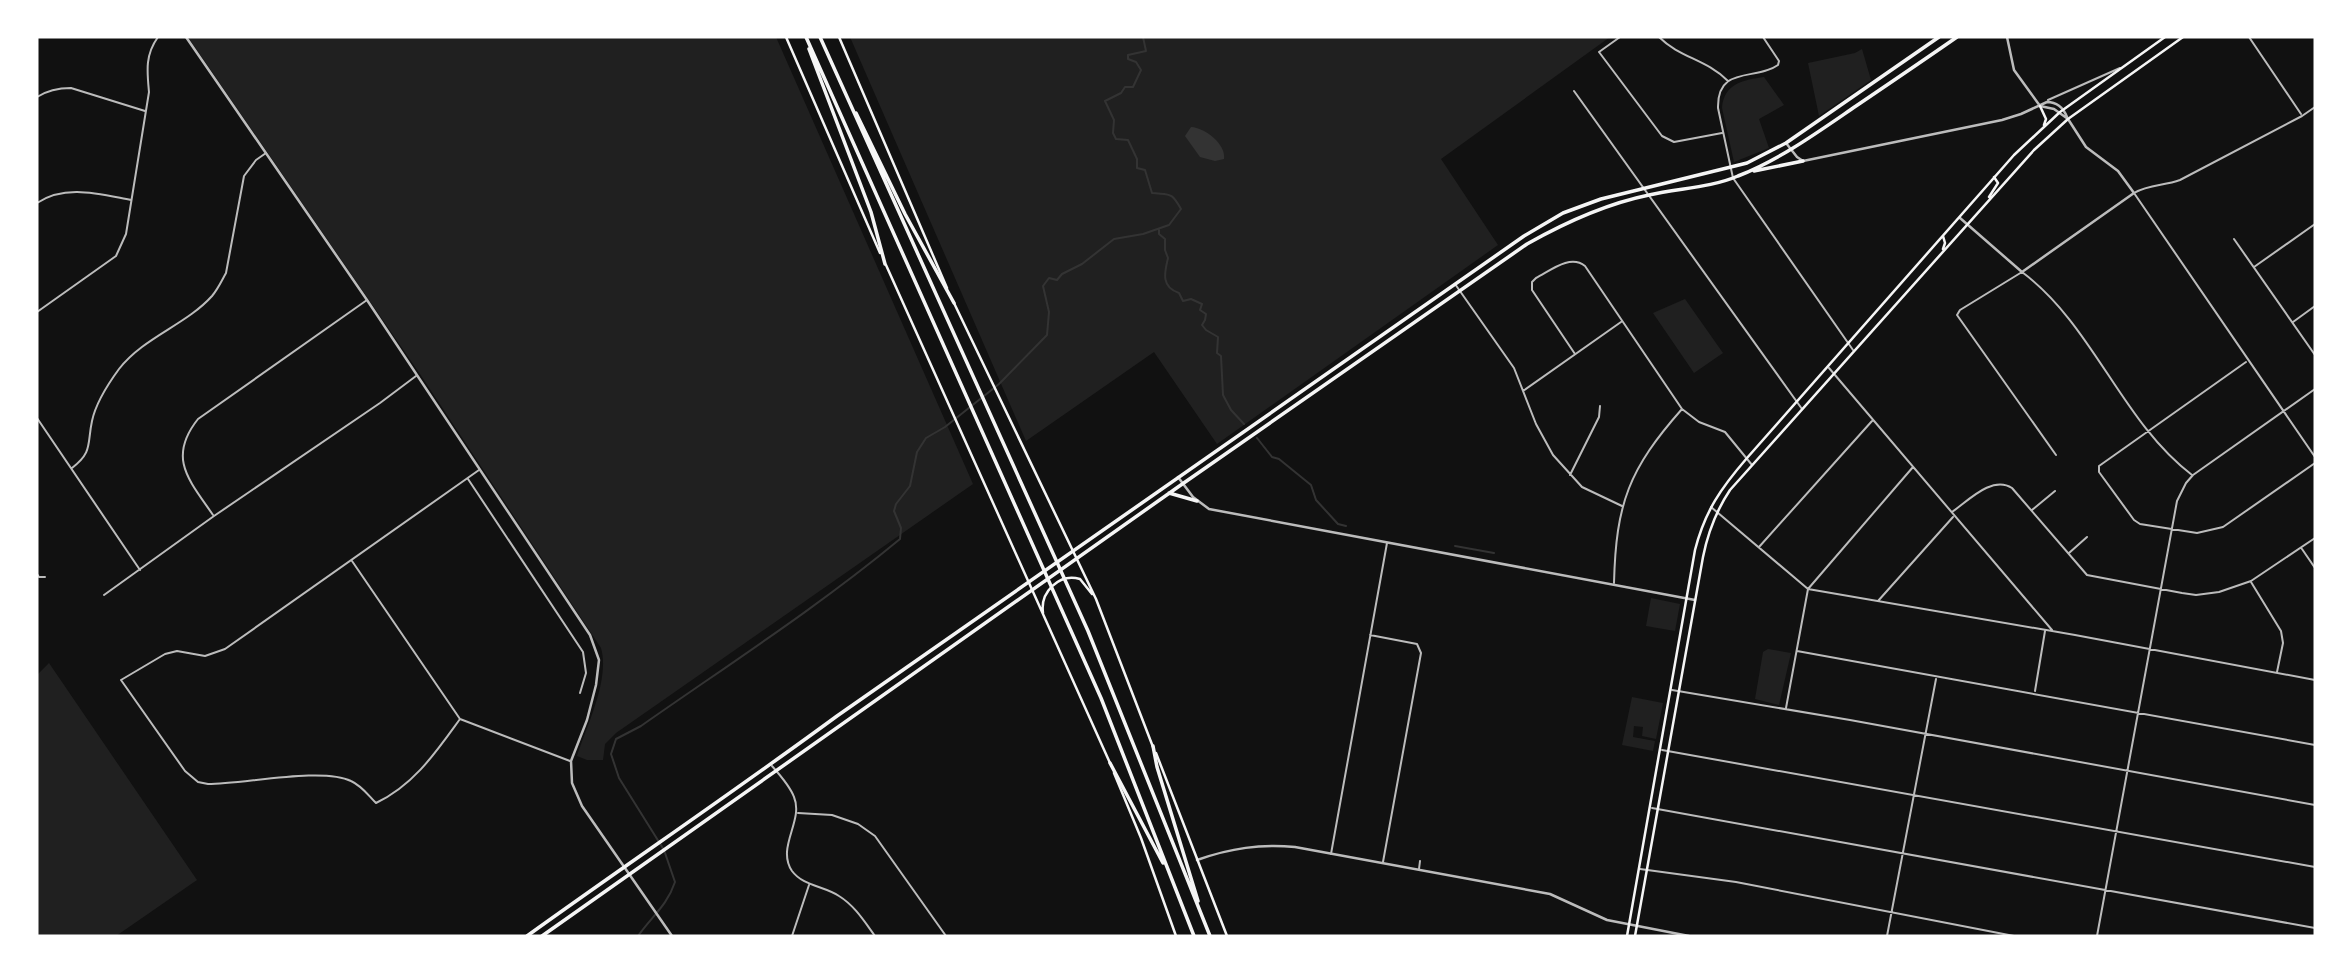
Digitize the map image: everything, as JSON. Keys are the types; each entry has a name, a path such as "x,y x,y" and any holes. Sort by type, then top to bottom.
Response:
{"main road":[{"path":"786,37 1027,583 1110,763 1141,838 1176,936"},
{"path":"805,37 871,212 886,264"},
{"path":"805,37 1101,698 1194,936"},
{"path":"820,37 1072,594 1210,936"},
{"path":"839,37 954,303 1096,599 1227,936"},
{"path":"527,936 664,837 771,765 844,711 1524,236 1563,214 1601,199 1747,163 1786,143 1939,37"},
{"path":"542,936 1183,483 1527,244 1567,222 1603,207 1746,173 1791,150 1955,37"},
{"path":"1627,936 1695,550 1711,506 1747,458 1795,402 2014,155 2060,112 2165,37"},
{"path":"1635,936 1705,547 1717,512 1730,490 2022,163 2068,119 2179,38"},
{"path":"849,103 861,121 903,209 954,303"},
{"path":"2040,106 2046,119 2041,130"},
{"path":"2014,155 2022,163"},
{"path":"1746,173 1804,161"},
{"path":"1988,199 1998,183 1994,177"},
{"path":"1942,252 1945,243 1943,236"},
{"path":"1866,324 1872,331"},
{"path":"1309,385 1314,392"},
{"path":"1169,493 1197,501"},
{"path":"1130,511 1134,518"},
{"path":"1043,617 1042,600 1046,591 1069,577 1080,579 1096,599"},
{"path":"900,672 905,680"},
{"path":"895,676 900,684"},
{"path":"844,711 845,722"},
{"path":"837,716 845,722"},
{"path":"1153,746 1199,909"},
{"path":"1110,763 1167,870"}],"street":[{"path":"37,312 116,256 126,234 149,92 146,69 148,53 158,37"},
{"path":"186,37 367,300 582,622 599,660 587,720 572,761 572,783 577,797 671,936"},
{"path":"1620,37 1599,52 1662,136 1674,142 1724,133"},
{"path":"1659,37 1673,49 1716,69 1728,82"},
{"path":"1763,37 1779,65 1773,69 1736,77 1728,82 1722,90 1718,104 1733,178 1854,352"},
{"path":"2007,37 2014,70 2040,106 2060,112 2068,119"},
{"path":"2249,37 2302,116"},
{"path":"1786,143 1804,161 2002,120 2040,106 2121,67"},
{"path":"37,97 45,92 71,88 146,112"},
{"path":"1574,91 1802,409"},
{"path":"2047,102 2064,109 2086,147 2118,171 2315,457"},
{"path":"2056,455 1958,317 1958,312 2022,272 2134,193 2152,185 2171,184 2180,180 2315,107"},
{"path":"72,468 87,454 98,406 122,366 139,349 212,296 222,280 226,273 244,176 256,160 267,153"},
{"path":"37,203 52,194 72,191 132,200"},
{"path":"1959,218 2044,290 2071,322 2162,449 2193,475"},
{"path":"2254,267 2315,224"},
{"path":"2234,239 2315,355"},
{"path":"1575,354 1535,297 1532,282 1570,260 1581,262 1682,409 1699,422 1725,432 1752,465"},
{"path":"1454,283 1514,368 1542,438 1570,476 1582,487 1622,506"},
{"path":"214,516 188,477 183,449 189,430 198,419 367,300"},
{"path":"2292,323 2315,306"},
{"path":"1523,391 1622,321"},
{"path":"2248,361 2099,466 2099,472 2134,520 2140,524 2197,533 2223,527 2315,463"},
{"path":"1828,367 2054,632"},
{"path":"104,595 417,375"},
{"path":"2097,936 2177,501 2193,475 2315,389"},
{"path":"1570,476 1599,417 1600,406"},
{"path":"1614,584 1617,530 1622,506 1643,458 1682,409"},
{"path":"37,418 140,570"},
{"path":"1758,548 1873,420"},
{"path":"1785,710 1808,589 1913,467"},
{"path":"460,719 410,781 376,803 363,788 353,782 317,775 208,784 198,782 185,772 121,680 165,653 177,651 205,656 225,649 480,470"},
{"path":"1178,477 1197,501 1209,509 1696,600"},
{"path":"467,478 583,652 586,673 580,692"},
{"path":"1952,512 1970,498 2000,483 2012,488 2091,577 2196,595 2219,592 2251,581 2315,538"},
{"path":"2032,510 2055,491"},
{"path":"1711,506 1808,589 2315,680"},
{"path":"1877,602 1954,516"},
{"path":"2068,553 2087,537"},
{"path":"1331,854 1388,542"},
{"path":"2301,548 2315,568"},
{"path":"352,560 460,719 572,761"},
{"path":"37,574 44,577"},
{"path":"2251,581 2281,631 2283,643 2277,673"},
{"path":"2034,693 2045,630"},
{"path":"1370,635 1417,644 1421,653 1383,863"},
{"path":"1797,651 2315,745"},
{"path":"1887,936 1936,678"},
{"path":"1670,690 2315,805"},
{"path":"1659,750 2315,867"},
{"path":"771,765 795,798 796,813 787,847 788,861 797,877 824,888 849,904 875,936"},
{"path":"1648,807 2315,928"},
{"path":"796,813 832,815 858,824 875,836 946,936"},
{"path":"1197,860 1223,851 1262,845 1295,847 1550,894 1593,915 1637,927 1689,936"},
{"path":"1419,869 1420,861"},
{"path":"1638,863 1647,869"},
{"path":"1637,869 1736,882 2014,936"},
{"path":"792,936 809,884"}],"shaded area":[{"path":"188,37 776,37 973,484 616,733 605,744 603,760 587,760 577,756 600,688 603,660 601,648 420,374"},
{"path":"850,37 1610,37 1441,159 1498,245 1217,444 1154,352 1026,441"},
{"path":"1862,49 1871,80 1819,116 1808,63 1855,53"},
{"path":"1764,77 1784,105 1759,119 1769,148 1734,162 1722,108 1724,100 1736,84"},
{"path":"1191,127 1214,138 1222,148 1224,159 1215,161 1200,157 1185,136"},
{"path":"1685,299 1723,353 1694,373 1653,313"},
{"path":"1651,598 1680,604 1675,631 1646,626"},
{"path":"1768,649 1791,653 1779,705 1755,699 1763,652"},
{"path":"49,663 197,880 116,936 37,936 37,675"},
{"path":"1632,697 1663,703 1656,739 1642,736 1643,727 1634,726 1633,737 1655,741 1653,751 1622,745"}],"waterway":[{"path":"638,936 663,904 675,882 664,850 619,778 611,754 616,739 641,726 772,635 900,539 901,528 894,511 910,486 917,452 926,438 945,427 999,384 1047,335 1049,312 1043,286 1049,278 1057,280 1114,239 1143,234 1169,225 1181,209 1170,195 1152,193 1145,170 1137,168 1137,159 1128,140 1116,139 1113,133 1114,120 1105,101 1121,93 1125,87 1133,87 1141,70 1136,62 1128,59 1128,55 1146,51 1143,37 1137,37"},
{"path":"1159,230 1159,234 1165,239 1168,258 1166,283 1179,293 1183,301 1191,299 1202,304 1200,310 1206,314 1202,325 1218,337 1217,353 1221,356 1223,395 1231,410 1244,424"},
{"path":"1257,438 1272,457 1279,459 1311,485 1316,500 1338,524 1346,526"},
{"path":"1455,546 1494,553"}]}
